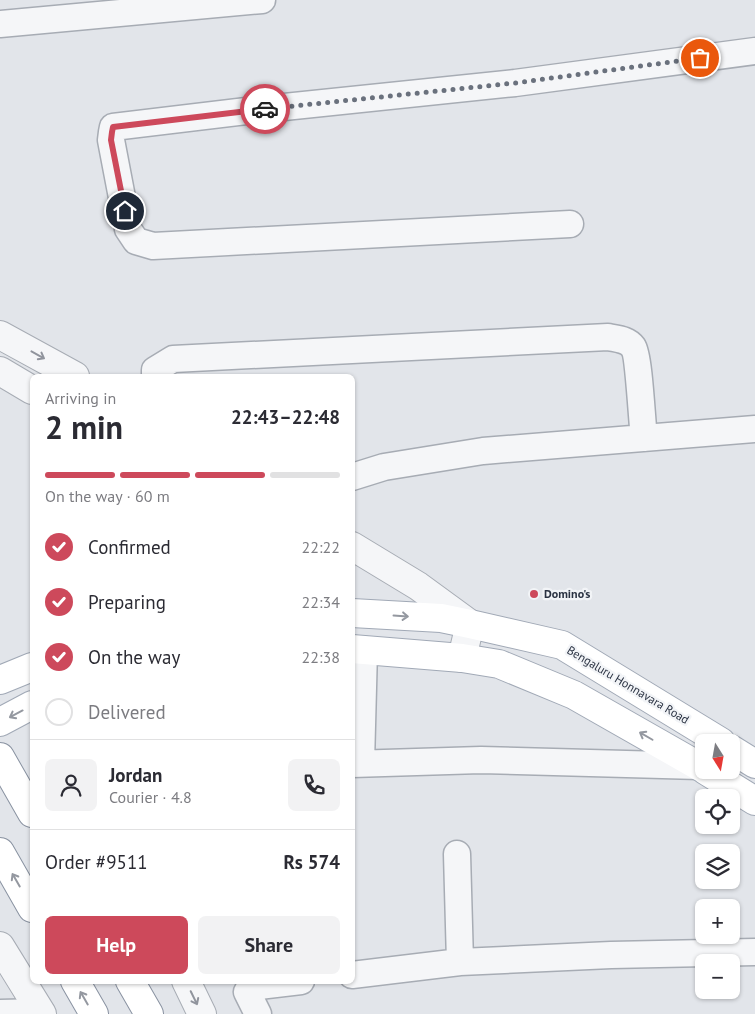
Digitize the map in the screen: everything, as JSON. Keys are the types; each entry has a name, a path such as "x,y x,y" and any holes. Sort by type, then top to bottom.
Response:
{"main road":[{"name":"Bengaluru Honnavara Road","path":"355,613 441,618 562,645 708,734"},
{"path":"358,650 462,658 499,664 574,694 695,763"},
{"path":"0,680 30,668"},
{"path":"0,722 30,706"},
{"path":"740,755 755,764"},
{"path":"0,757 30,810"},
{"path":"720,779 755,801"},
{"path":"0,852 30,904"},
{"path":"77,984 94,1014"},
{"path":"132,984 148,1014"}],"street":[{"path":"0,24 262,0"},
{"path":"570,224 153,246 136,241 128,229 111,140 113,127 515,83 755,51"},
{"path":"0,335 71,374"},
{"path":"154,374 155,370 173,359 608,337 626,341 634,349 637,362 644,438"},
{"path":"0,371 30,389"},
{"path":"355,476 384,467 483,451 755,429"},
{"path":"355,548 418,586 470,624 462,658"},
{"path":"358,650 357,764 481,760 695,768"},
{"path":"457,854 460,962"},
{"path":"0,946 42,1013"},
{"path":"355,975 460,962 611,955 755,952"},
{"path":"187,984 202,1014"},
{"path":"258,1014 247,992 252,987 276,984"},
{"path":"0,1013 42,1013"}],"way so far":[{"path":"265,109 515,83 700,58"}],"place":[{"name":"Domino's","path":"534,594"}],"route":[{"path":"125,211 111,140 113,127 265,109"}]}
